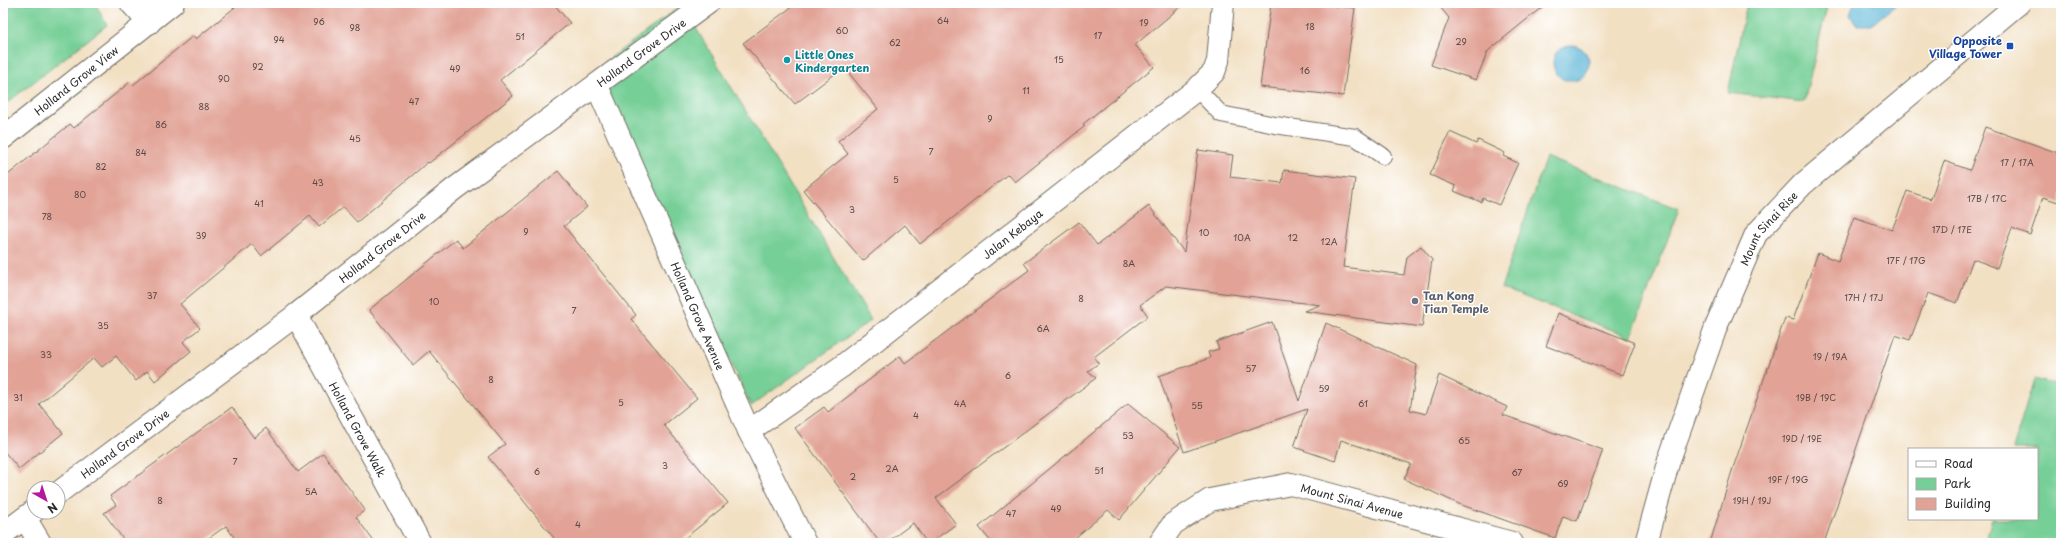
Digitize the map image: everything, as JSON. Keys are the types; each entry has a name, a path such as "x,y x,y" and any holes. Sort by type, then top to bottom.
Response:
{"street":[{"path":"131,3 149,23"},
{"name":"Holland Grove View","path":"3,138 173,3"},
{"name":"Holland Grove Drive","path":"66,487 296,315 454,188 597,86 708,3"},
{"name":"Jalan Kebaya","path":"749,430 841,367 1197,90 1214,72 1218,61 1223,3"},
{"name":"Mount Sinai Rise","path":"1646,543 1669,460 1716,327 1756,234 1803,184 2015,4"},
{"name":"Holland Grove Avenue","path":"597,86 749,430 805,543"},
{"name":"Holland Grove Walk","path":"296,315 420,543"},
{"name":"Mount Sinai Avenue","path":"1160,543 1173,524 1210,500 1291,484 1512,543"},
{"path":"3,534 26,516"},
{"path":"31,520 40,543"}],"lane":[{"path":"1197,90 1221,114 1275,125 1355,137 1383,156"}],"green space":[{"path":"3,3 95,3 107,25 3,106"},
{"path":"1747,3 1828,3 1804,102 1728,93"},
{"path":"682,5 871,320 751,406 593,71"},
{"path":"1546,157 1679,209 1631,337 1501,288"},
{"path":"2034,379 2061,387 2061,543 1985,543 1992,520 2038,520 2038,448 2013,448"}],"water":[{"path":"1854,3 1898,3 1871,25 1857,25 1850,15"},
{"path":"1575,45 1584,50 1588,56 1588,70 1584,76 1575,81 1567,81 1558,76 1554,70 1553,59 1558,50 1564,46"}],"building":[{"path":"240,3 553,3 570,23 500,80 513,96 429,163 428,162 357,222 343,207 319,227 310,216 261,256 252,244 180,304 200,328 183,342 191,351 155,381 147,371 136,381 116,356 102,367 94,358 39,404 63,433 19,469 3,450 3,179 70,124 74,128 130,82 133,85 193,36 196,39"},
{"path":"797,3 1185,3 1135,45 1154,67 1083,124 1085,126 1015,182 1008,174 920,244 905,225 863,261 803,190 848,154 838,141 878,109 844,67 795,104 743,43"},
{"path":"1271,3 1310,3 1355,8 1343,96 1260,87"},
{"path":"1437,3 1547,3 1488,51 1476,80 1431,65 1449,18"},
{"path":"1985,127 2061,154 2061,203 2043,197 2030,235 2012,228 1997,268 1973,259 1957,303 1928,293 1910,340 1895,335 1824,543 1710,543 1732,471 1785,318 1793,320 1818,253 1838,261 1854,217 1892,230 1907,191 1931,199 1944,161 1970,170"},
{"path":"1450,132 1476,144 1478,140 1505,153 1503,156 1518,163 1499,205 1483,198 1481,202 1454,191 1456,186 1430,175"},
{"path":"1198,150 1233,155 1230,177 1282,183 1284,170 1355,179 1343,267 1404,275 1407,257 1421,246 1432,260 1422,327 1304,311 1320,305 1166,286 1140,305 1148,316 1094,357 1099,363 1088,371 1096,378 936,498 956,524 930,543 927,543 913,523 886,543 880,543 795,428 824,407 828,412 900,356 905,363 1029,270 1024,263 1079,222 1097,245 1149,206 1184,252"},
{"path":"558,171 587,207 564,226 636,315 631,319 697,398 664,425 728,503 679,543 558,543 488,457 505,444 429,351 413,365 369,310 456,239 463,248"},
{"path":"1558,313 1635,343 1623,375 1546,346"},
{"path":"1272,322 1299,401 1326,323 1417,365 1410,410 1426,414 1439,375 1507,407 1503,415 1603,450 1577,521 1563,516 1555,538 1459,504 1404,479 1411,464 1341,440 1335,461 1294,447 1307,409 1184,452 1159,376 1210,358 1208,352 1219,349 1216,342"},
{"path":"1128,404 1180,447 1119,520 1108,510 1069,543 992,543 979,527"},
{"path":"232,407 254,438 266,428 298,472 323,453 365,510 356,517 375,543 238,543 226,526 202,543 126,543 104,513 116,505 110,496"}],"place":[{"name":"Opposite Village Tower","path":"2010,46"},
{"name":"Little Ones Kindergarten","path":"787,60"},
{"name":"Tan Kong Tian Temple","path":"1415,301"}]}
